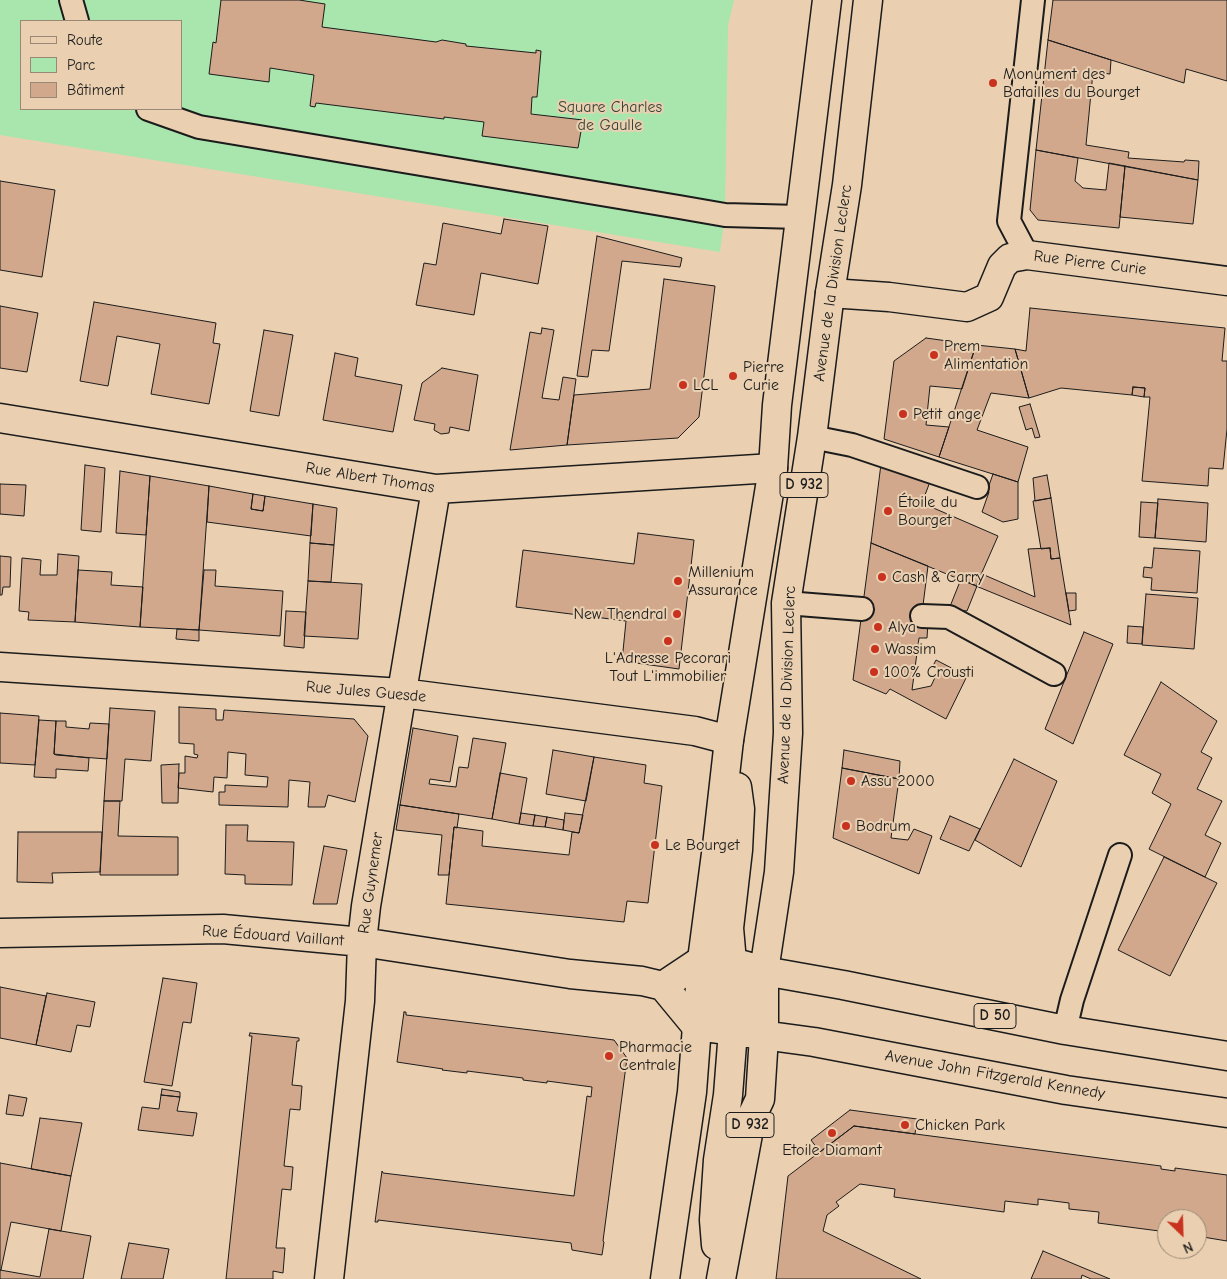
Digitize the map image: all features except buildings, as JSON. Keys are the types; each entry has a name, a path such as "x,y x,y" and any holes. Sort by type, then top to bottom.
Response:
{"main road":[{"name":"D 932","path":"665,1279 692,1092 702,960 718,846 729,740 773,468 777,405 827,0"},
{"name":"Avenue de la Division Leclerc","path":"720,1279 751,1118 760,1099 764,1036 764,971 779,872 788,733 786,603 812,437 830,293 847,185 868,0"},
{"name":"Rue Pierre Curie","path":"830,293 889,297 967,307 989,297 1002,266 1010,258 1027,255 1227,281"},
{"name":"Rue Albert Thomas","path":"0,418 436,489 773,468"},
{"name":"Rue Guynemer","path":"329,1279 360,1002 362,942 366,906 436,489"},
{"name":"Rue Jules Guesde","path":"0,667 402,693 694,731 729,740"},
{"path":"729,740 740,809 738,850 729,928 732,962 764,1036"},
{"name":"Rue Édouard Vaillant","path":"0,933 223,929 362,942 570,974 663,986"},
{"path":"696,1026 663,986 702,960 732,962 764,971"},
{"path":"702,960 733,1031 728,1095 718,1160 714,1220 720,1279"},
{"name":"D 50","path":"764,971 1065,1030 1227,1056"},
{"name":"Avenue John Fitzgerald Kennedy","path":"696,1026 814,1042 1066,1090 1227,1113"}],"lane":[{"path":"72,0 77,20"},
{"path":"1027,255 1009,221 1033,0"},
{"path":"151,110 199,127 725,215 799,217"},
{"path":"812,437 852,444 977,487"},
{"path":"786,603 862,608"},
{"path":"922,616 948,617 1054,674"},
{"path":"1065,1030 1072,1000 1120,855"}],"green space":[{"name":"Square Charles de Gaulle","path":"0,0 734,0 728,25 725,215 720,252 0,135"}],"place":[{"name":"Monument des Batailles du Bourget","path":"993,83"},
{"name":"Prem Alimentation","path":"934,355"},
{"name":"Pierre Curie","path":"733,376"},
{"name":"LCL","path":"683,385"},
{"name":"Petit ange","path":"903,414"},
{"name":"Étoile du Bourget","path":"888,511"},
{"name":"Cash & Carry","path":"882,577"},
{"name":"Millenium Assurance","path":"678,581"},
{"name":"New Thendral","path":"677,614"},
{"name":"Alya","path":"878,627"},
{"name":"L'Adresse Pecorari Tout L'immobilier","path":"668,641"},
{"name":"Wassim","path":"875,649"},
{"name":"100% Crousti","path":"874,672"},
{"name":"Assu 2000","path":"851,781"},
{"name":"Bodrum","path":"846,826"},
{"name":"Le Bourget","path":"655,845"},
{"name":"Pharmacie Centrale","path":"609,1056"},
{"name":"Chicken Park","path":"905,1125"},
{"name":"Etoile Diamant","path":"832,1133"}]}
